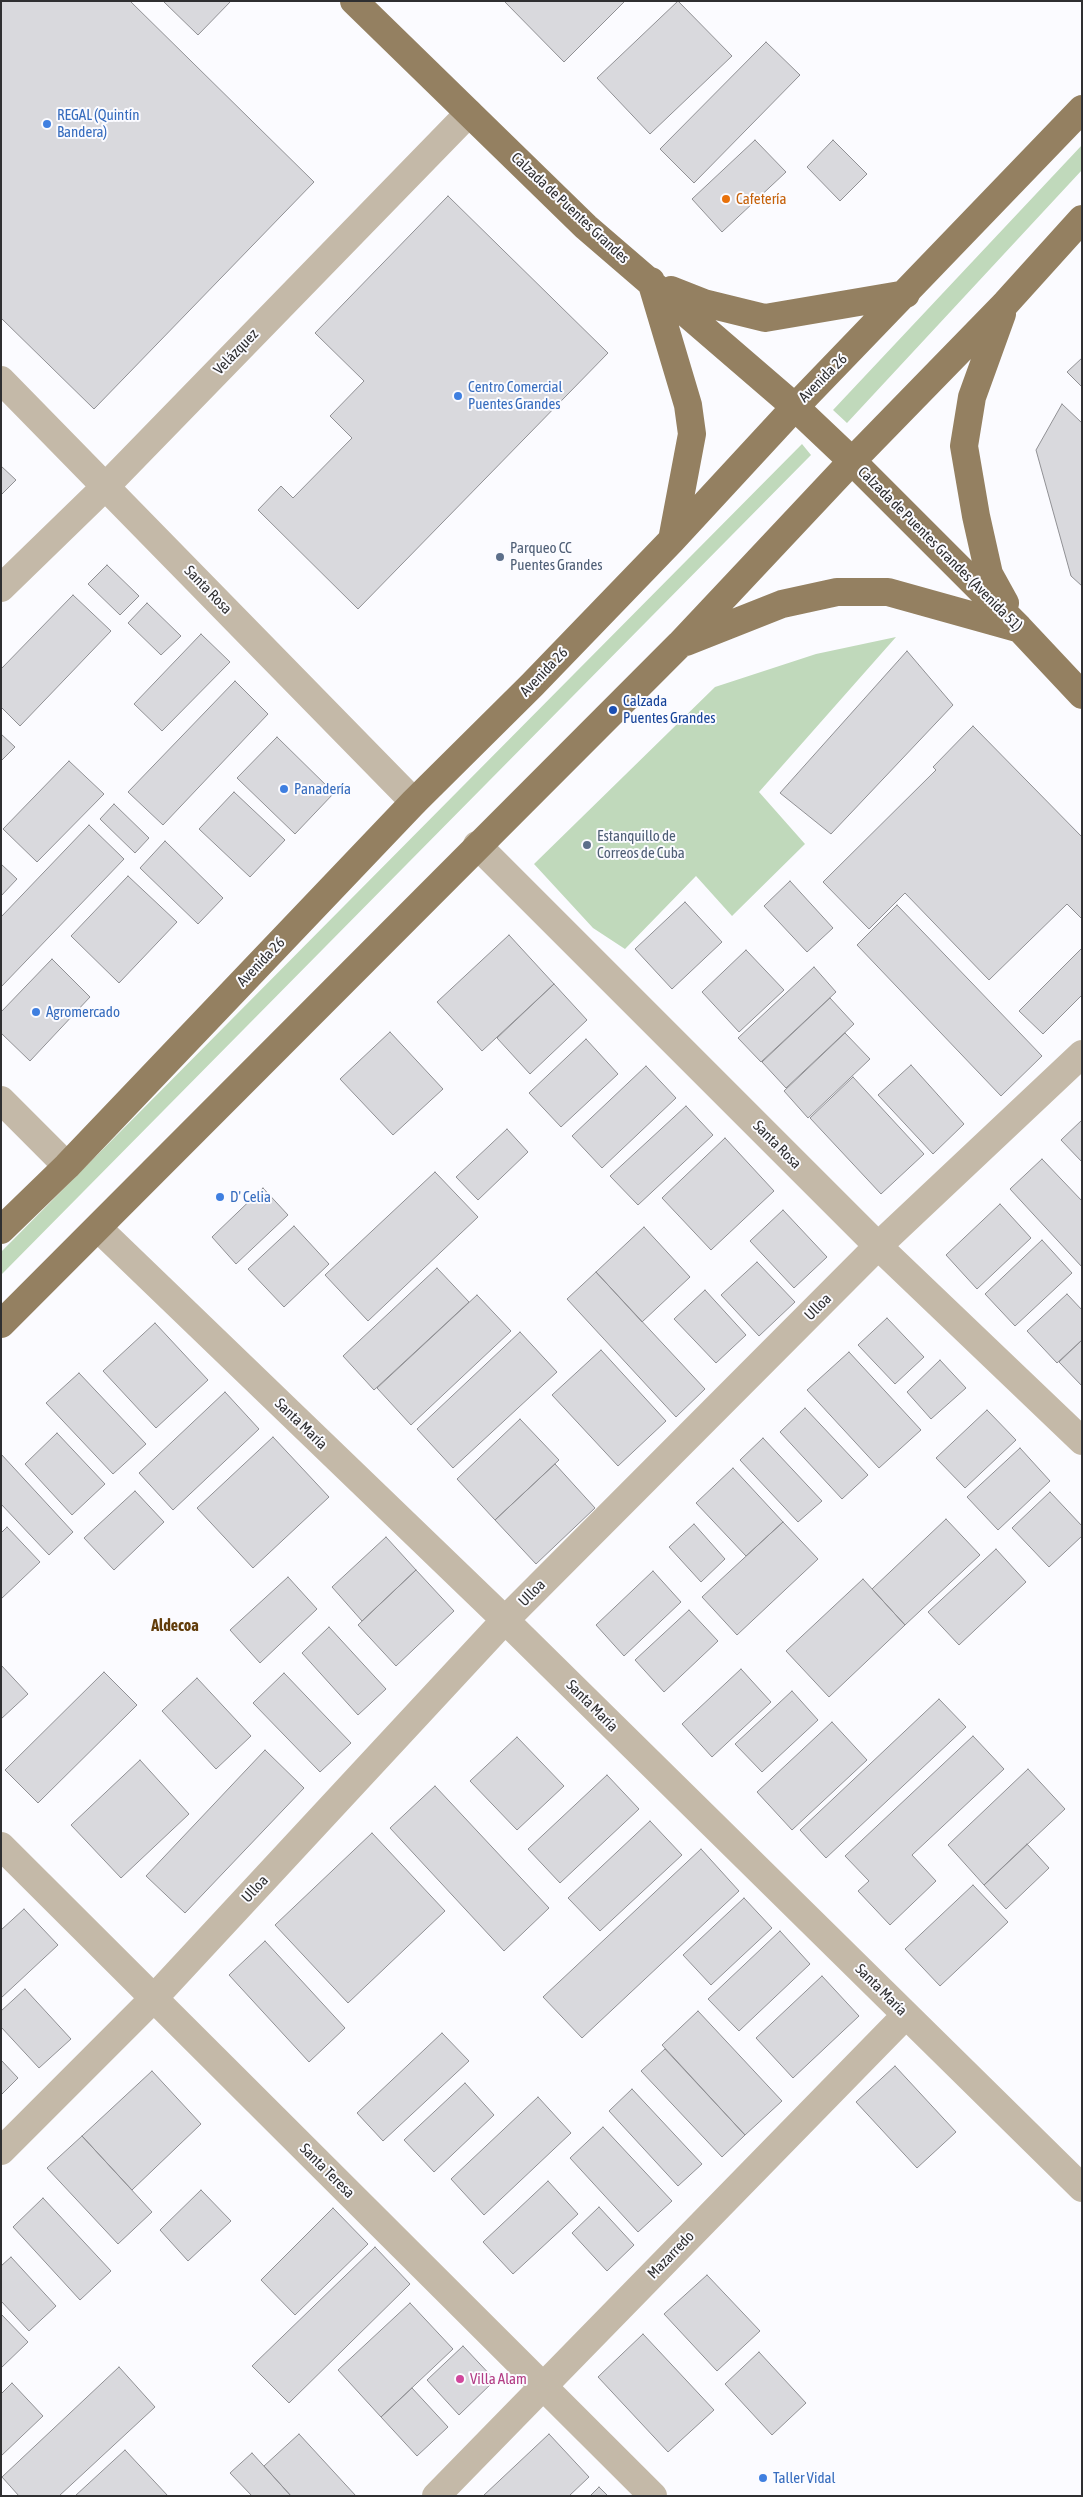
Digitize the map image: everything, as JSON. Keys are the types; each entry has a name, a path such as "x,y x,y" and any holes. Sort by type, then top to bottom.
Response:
{"main road":[{"name":"Calzada de Puentes Grandes","path":"354,1 586,227 651,281 795,407"},
{"name":"Avenida 26","path":"1,1230 67,1166 414,802 532,685 672,540 795,407 906,294 1082,109"},
{"path":"1,1324 477,845 680,644 852,461 1006,303 1082,219"},
{"path":"651,281 704,303 765,318 906,294"},
{"path":"651,281 688,405 692,434 672,540"},
{"path":"1006,303 972,397 964,446 989,574 1019,628"},
{"name":"Calzada de Puentes Grandes (Avenida 51)","path":"795,407 852,461 1019,628 1082,695"},
{"path":"680,644 782,604 838,592 888,592 1019,628"}],"street":[{"name":"Velázquez","path":"1,588 106,486 469,113"},
{"name":"Santa Rosa","path":"1,380 414,802"},
{"name":"Santa Rosa","path":"477,845 878,1246 1082,1441"},
{"name":"Ulloa","path":"1,2151 154,1998 505,1620 878,1246 1082,1054"},
{"path":"1,1100 67,1166"},
{"name":"Santa María","path":"98,1228 505,1620 1082,2188"},
{"name":"Santa Teresa","path":"1,1846 653,2496"},
{"name":"Mazarredo","path":"436,2496 906,2015"}],"green space":[{"path":"1082,145 1082,170 847,423 833,410"},
{"path":"802,444 811,455 1,1275 1,1252"},
{"path":"896,637 759,792 805,844 732,916 696,876 625,949 593,928 534,864 715,687 816,654"}],"building":[{"path":"1,1 130,1 314,182 94,409 1,318"},
{"path":"163,1 231,1 198,35"},
{"path":"504,1 625,1 564,62"},
{"path":"678,1 732,56 650,134 597,78"},
{"path":"766,42 800,75 694,183 660,149"},
{"path":"755,140 786,172 722,232 692,199"},
{"path":"833,140 867,174 840,201 807,167"},
{"name":"Centro Comercial Puentes Grandes","path":"448,196 608,353 358,609 258,510 281,486 293,498 352,438 330,416 364,381 315,333"},
{"path":"1082,358 1082,387 1067,372"},
{"path":"1062,404 1082,423 1082,586 1071,576 1036,450"},
{"path":"1,466 16,480 1,495"},
{"path":"107,565 139,596 120,615 88,584"},
{"path":"73,595 111,631 20,726 1,707 1,669"},
{"path":"147,603 181,636 161,655 128,623"},
{"path":"201,634 230,662 162,731 134,704"},
{"path":"907,651 953,705 831,834 780,793"},
{"path":"235,681 268,714 163,825 128,792"},
{"path":"973,726 1082,837 1082,919 1067,904 989,980 905,893 869,929 823,882 936,770 933,767"},
{"path":"1,734 15,747 1,761"},
{"path":"277,737 334,793 295,834 237,778"},
{"path":"69,761 104,794 37,862 3,829"},
{"path":"234,792 285,840 250,877 199,829"},
{"path":"114,804 149,838 135,853 100,819"},
{"path":"89,825 124,859 1,987 1,917"},
{"path":"165,841 223,898 198,924 140,868"},
{"path":"1,864 17,879 1,896"},
{"path":"128,876 177,922 119,983 71,936"},
{"path":"790,881 833,928 807,952 764,906"},
{"path":"685,902 722,942 672,989 635,949"},
{"path":"897,905 1042,1056 1001,1096 857,945"},
{"path":"509,935 554,984 482,1051 437,1002"},
{"path":"1082,948 1082,995 1043,1034 1019,1011"},
{"path":"746,950 784,990 739,1032 702,992"},
{"path":"52,959 90,997 30,1061 1,1033 1,1012"},
{"path":"814,967 836,992 761,1062 738,1038"},
{"path":"554,984 587,1020 530,1074 497,1038"},
{"path":"830,998 854,1024 786,1088 762,1062"},
{"path":"390,1032 443,1089 393,1135 340,1079"},
{"path":"845,1033 870,1059 808,1118 784,1091"},
{"path":"586,1039 618,1074 561,1127 529,1093"},
{"path":"911,1065 964,1124 933,1154 878,1095"},
{"path":"646,1066 676,1098 602,1168 572,1136"},
{"path":"853,1077 924,1154 881,1194 810,1118"},
{"path":"686,1106 713,1135 638,1205 610,1176"},
{"path":"1082,1120 1082,1162 1061,1140"},
{"path":"507,1129 528,1152 478,1200 456,1177"},
{"path":"725,1138 774,1191 711,1250 662,1198"},
{"path":"1042,1159 1082,1201 1082,1267 1010,1189"},
{"path":"435,1172 478,1217 368,1321 325,1275"},
{"path":"263,1188 288,1215 236,1264 212,1237"},
{"path":"1000,1204 1031,1238 977,1289 946,1255"},
{"path":"783,1210 827,1257 794,1288 750,1241"},
{"path":"294,1226 329,1264 284,1307 248,1269"},
{"path":"644,1227 690,1277 642,1322 596,1272"},
{"path":"1042,1240 1072,1273 1015,1326 985,1294"},
{"path":"757,1262 795,1302 759,1336 721,1295"},
{"path":"437,1268 469,1302 374,1390 343,1356"},
{"path":"596,1272 705,1389 676,1417 567,1299"},
{"path":"705,1290 746,1335 716,1363 674,1319"},
{"path":"1067,1294 1082,1310 1082,1340 1057,1363 1027,1331"},
{"path":"477,1295 511,1331 411,1425 377,1388"},
{"path":"887,1318 924,1357 895,1384 858,1345"},
{"path":"155,1323 208,1380 156,1428 103,1371"},
{"path":"520,1332 557,1372 453,1468 417,1429"},
{"path":"1082,1340 1082,1386 1059,1362"},
{"path":"601,1350 666,1421 618,1466 552,1395"},
{"path":"849,1352 921,1430 879,1468 807,1390"},
{"path":"940,1360 966,1388 931,1419 907,1392"},
{"path":"79,1373 146,1444 113,1474 46,1403"},
{"path":"225,1392 259,1429 173,1510 139,1473"},
{"path":"805,1408 868,1475 842,1499 780,1432"},
{"path":"987,1410 1016,1440 965,1488 936,1458"},
{"path":"520,1419 559,1460 495,1520 457,1479"},
{"path":"57,1433 105,1484 72,1515 25,1464"},
{"path":"273,1437 329,1497 253,1568 197,1508"},
{"path":"763,1438 822,1501 798,1522 740,1460"},
{"path":"1020,1448 1050,1481 998,1530 967,1497"},
{"path":"1,1454 73,1532 49,1555 1,1504"},
{"path":"555,1464 595,1508 536,1564 495,1520"},
{"path":"733,1468 783,1522 746,1556 696,1503"},
{"path":"135,1491 164,1522 114,1570 84,1538"},
{"path":"1050,1492 1082,1526 1082,1536 1049,1567 1012,1528"},
{"path":"946,1519 980,1555 905,1625 872,1589"},
{"path":"783,1522 818,1559 737,1635 702,1597"},
{"path":"694,1524 725,1559 701,1582 669,1547"},
{"path":"7,1527 40,1562 1,1599 1,1533"},
{"path":"386,1537 416,1570 362,1621 332,1587"},
{"path":"996,1549 1026,1582 959,1645 928,1612"},
{"path":"416,1570 454,1611 396,1666 358,1625"},
{"path":"653,1571 681,1602 624,1656 596,1625"},
{"path":"288,1577 317,1609 260,1663 230,1630"},
{"path":"863,1579 905,1625 829,1697 786,1651"},
{"path":"689,1610 718,1641 664,1692 635,1660"},
{"path":"329,1627 386,1689 358,1715 302,1653"},
{"path":"1,1665 28,1694 1,1719"},
{"path":"741,1669 771,1702 712,1757 682,1724"},
{"path":"104,1672 137,1705 38,1803 5,1770"},
{"path":"284,1673 351,1743 320,1772 253,1703"},
{"path":"197,1678 251,1736 216,1769 162,1711"},
{"path":"792,1691 818,1720 762,1772 735,1744"},
{"path":"939,1699 966,1727 826,1858 800,1830"},
{"path":"832,1722 867,1760 792,1830 757,1792"},
{"path":"973,1736 1004,1769 912,1855 936,1881 890,1925 858,1891 869,1881 845,1856"},
{"path":"517,1737 564,1786 517,1830 470,1781"},
{"path":"265,1750 304,1788 185,1913 146,1876"},
{"path":"140,1760 189,1814 121,1878 71,1825"},
{"path":"1028,1769 1065,1809 984,1885 948,1845"},
{"path":"607,1775 639,1809 560,1883 528,1849"},
{"path":"435,1786 549,1908 504,1951 390,1828"},
{"path":"650,1821 682,1855 600,1931 568,1898"},
{"path":"372,1833 445,1911 348,2003 275,1925"},
{"path":"1027,1844 1049,1868 1006,1909 984,1885"},
{"path":"701,1849 739,1891 582,2038 543,1997"},
{"path":"973,1885 1008,1922 940,1986 905,1949"},
{"path":"744,1898 772,1928 711,1985 683,1955"},
{"path":"24,1909 58,1945 1,1998 1,1930"},
{"path":"780,1931 810,1964 739,2031 708,1999"},
{"path":"265,1941 345,2028 309,2062 229,1975"},
{"path":"822,1976 859,2016 793,2078 756,2038"},
{"path":"25,1989 71,2039 39,2068 1,2027 1,2011"},
{"path":"698,2011 782,2101 745,2135 662,2045"},
{"path":"442,2033 469,2061 383,2141 357,2113"},
{"path":"665,2049 745,2135 722,2157 641,2071"},
{"path":"1,2060 18,2078 1,2095"},
{"path":"895,2066 956,2132 917,2168 856,2102"},
{"path":"152,2071 201,2124 132,2190 82,2136"},
{"path":"465,2083 494,2115 434,2172 404,2140"},
{"path":"632,2089 702,2164 678,2186 609,2111"},
{"path":"538,2097 571,2133 484,2215 451,2179"},
{"path":"603,2127 672,2201 638,2232 570,2158"},
{"path":"82,2136 152,2212 118,2244 47,2168"},
{"path":"548,2181 578,2214 513,2274 483,2242"},
{"path":"201,2190 231,2221 188,2261 160,2230"},
{"path":"43,2198 111,2271 80,2300 13,2227"},
{"path":"599,2207 634,2245 607,2271 572,2233"},
{"path":"333,2208 368,2244 295,2315 261,2280"},
{"path":"375,2247 410,2284 289,2403 252,2366"},
{"path":"11,2257 56,2306 29,2331 1,2301 1,2266"},
{"path":"707,2275 760,2331 717,2371 664,2314"},
{"path":"410,2303 453,2349 381,2417 338,2370"},
{"path":"1,2314 28,2342 1,2368"},
{"path":"643,2334 714,2410 668,2452 598,2377"},
{"path":"463,2346 495,2380 459,2415 427,2380"},
{"path":"759,2352 806,2403 772,2435 725,2384"},
{"path":"119,2367 155,2407 59,2496 19,2496 2,2477"},
{"path":"12,2383 43,2416 1,2456 1,2394"},
{"path":"412,2388 448,2427 417,2456 381,2417"},
{"path":"299,2434 356,2496 291,2496 264,2466"},
{"path":"549,2434 589,2477 569,2496 483,2496"},
{"path":"125,2450 168,2496 75,2496"},
{"path":"252,2453 291,2496 252,2496 230,2473"},
{"path":"599,2487 608,2496 590,2496"}],"place":[{"name":"REGAL (Quintín Bandera)","path":"47,124"},
{"name":"Cafetería","path":"726,199"},
{"name":"Centro Comercial Puentes Grandes","path":"458,396"},
{"name":"Parqueo CC Puentes Grandes","path":"500,557"},
{"name":"Calzada Puentes Grandes","path":"613,710"},
{"name":"Panadería","path":"284,789"},
{"name":"Estanquillo de Correos de Cuba","path":"587,845"},
{"name":"Agromercado","path":"36,1012"},
{"name":"D' Celia","path":"220,1197"},
{"name":"Villa Alam","path":"460,2379"},
{"name":"Taller Vidal","path":"763,2478"}],"district":[{"name":"Aldecoa","path":"175,1626"}]}
